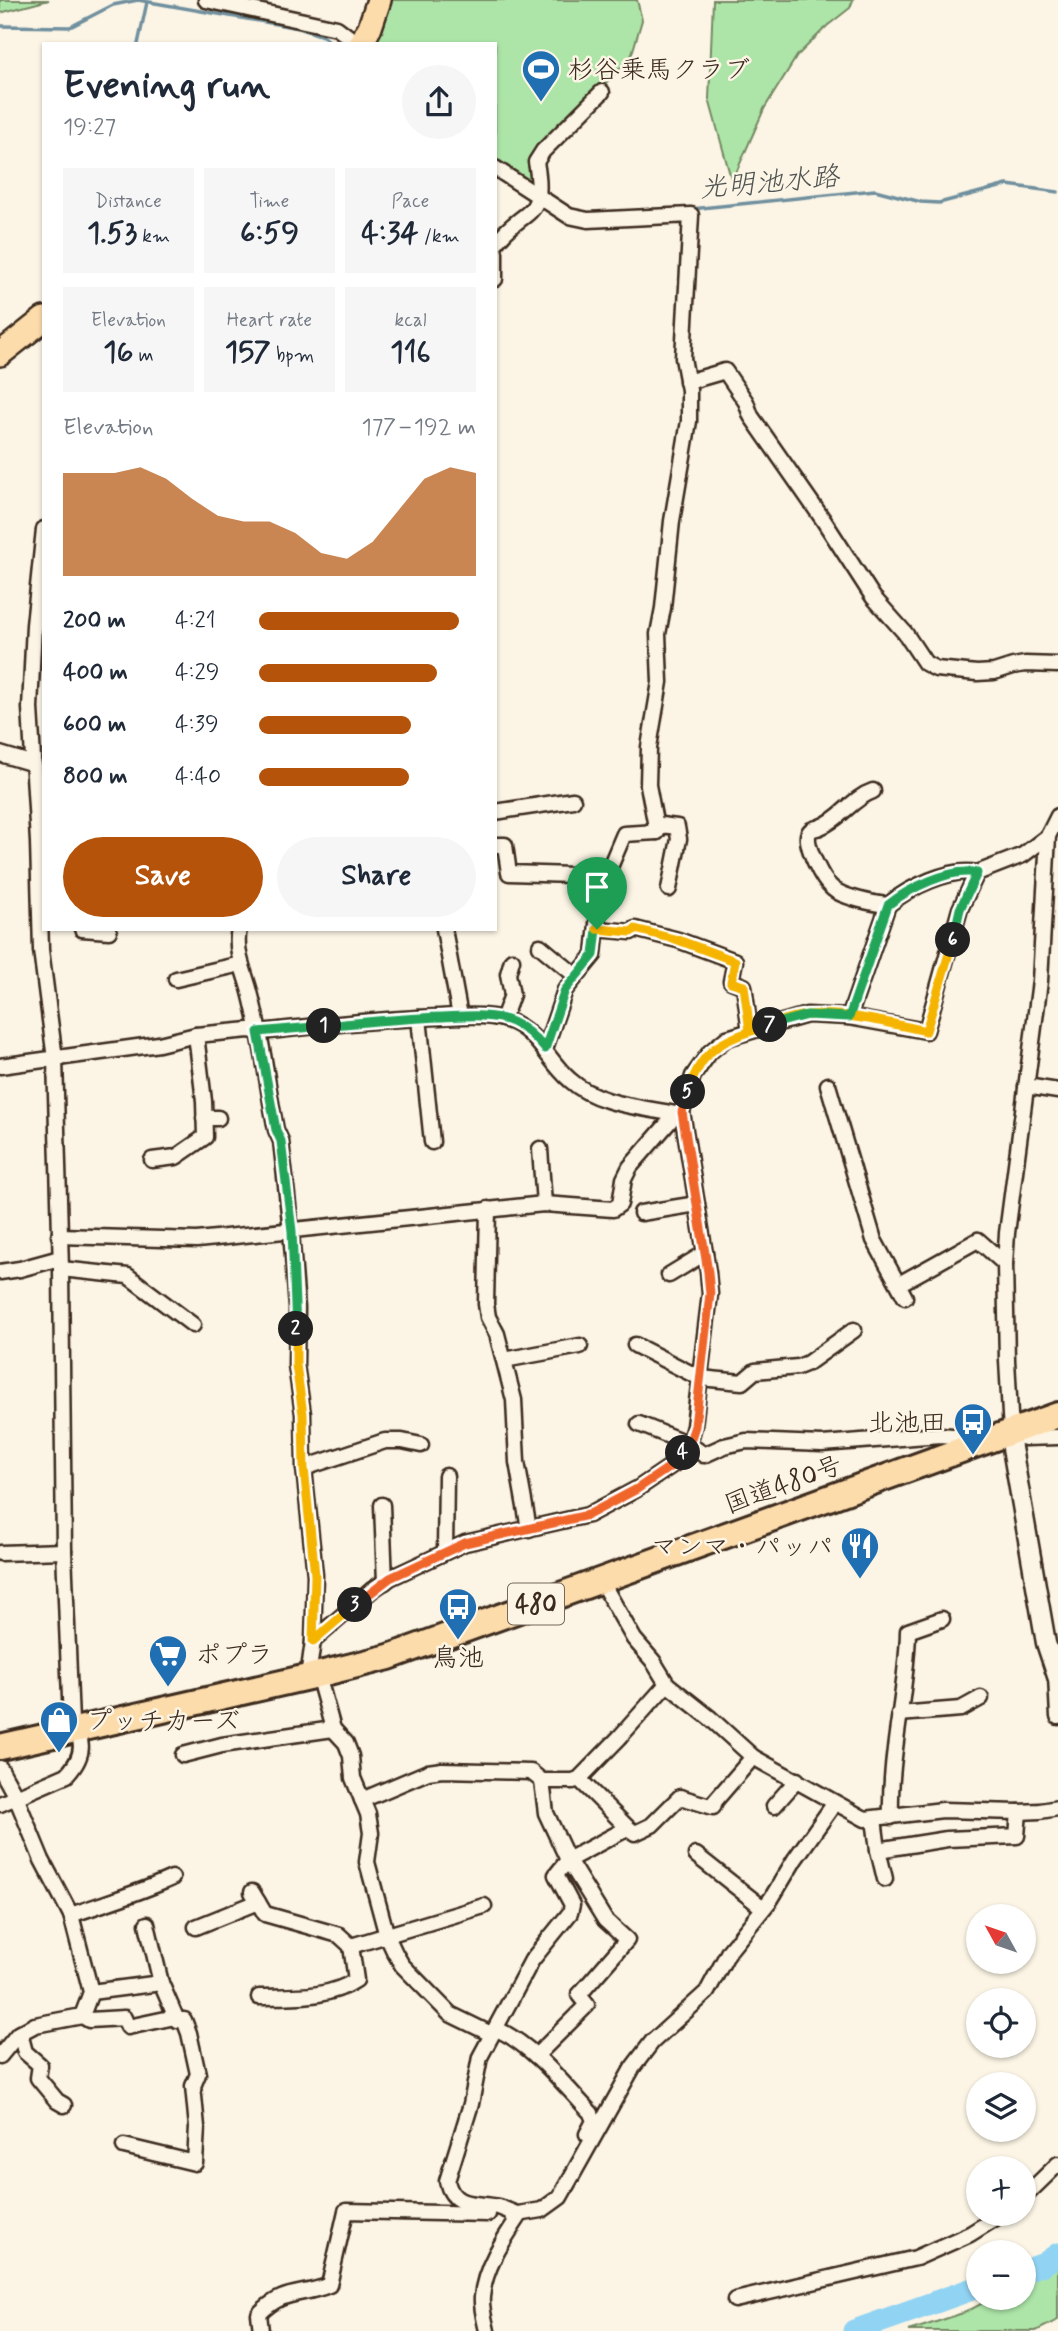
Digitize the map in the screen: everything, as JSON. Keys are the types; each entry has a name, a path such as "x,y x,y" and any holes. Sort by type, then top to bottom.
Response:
{"highway":[{"name":"国道480号","path":"0,1747 389,1657 1058,1415"}],"main road":[{"path":"360,42 370,27 379,0"},
{"path":"0,354 42,321"}],"street":[{"path":"206,0 240,3 337,28 356,42"},
{"path":"299,19 307,4"},
{"path":"497,241 506,230 527,216 539,197 540,183 536,162 543,151 602,92"},
{"path":"497,169 569,216 589,220 691,215 683,347 689,390 689,421 672,521 658,634 660,682 649,747 648,785 657,832"},
{"path":"687,382 725,371 746,402 762,433 873,597 905,633 926,663 936,668 978,673 994,673 1025,664 1058,665"},
{"path":"0,1804 67,1775 81,1754 79,1737 71,1722 64,1551 61,1264 55,1059 41,950 41,843 30,699 42,548"},
{"path":"0,754 34,764"},
{"path":"873,791 862,795 836,819 811,830 808,834 808,849 832,889 872,904 888,905"},
{"path":"497,812 573,800"},
{"path":"849,1017 888,905 936,878 968,871 977,873 1023,855 1048,836 1057,820"},
{"path":"657,832 661,825 677,827 679,839 669,889"},
{"path":"545,1049 565,990 594,955 601,882 624,834 657,832"},
{"path":"1048,836 1052,884 1005,1264 1012,1448 1046,1643 1057,1677 1058,1717"},
{"path":"497,845 505,845 509,873 604,876"},
{"path":"59,1236 197,1240 544,1204 613,1209 620,1204 624,1179 630,1167 679,1113 693,1076 710,1052 727,1038 807,1015 849,1017 926,1031 960,909 977,873"},
{"path":"597,929 631,932 635,929 678,940 735,961 731,982 744,986 750,1031"},
{"path":"238,931 241,964 250,992 276,1130 281,1141 292,1231 297,1308 296,1365 303,1414 304,1468 315,1575 313,1676 333,1729 346,1743 351,1756 353,1778 368,1814 371,1833 367,1862 387,1936 402,1965 450,2014 512,2036 536,2056 591,2113 594,2121 580,2146 582,2158"},
{"path":"443,931 460,1016"},
{"path":"540,946 576,976"},
{"path":"503,1019 512,995 508,974 512,960"},
{"path":"176,979 241,964"},
{"path":"0,1066 159,1044 196,1035 460,1016 503,1019 513,1023 533,1035 569,1080 582,1089 614,1102 679,1113"},
{"path":"419,1018 432,1142"},
{"path":"152,1160 176,1157 205,1137 211,1118 196,1035"},
{"path":"828,1086 874,1240 902,1290 978,1240 1005,1264"},
{"path":"1026,1086 1058,1091"},
{"path":"313,1641 372,1590 445,1552 465,1543 588,1515 637,1489 677,1462 689,1444 695,1426 710,1294 697,1204 679,1113"},
{"path":"540,1149 544,1204"},
{"path":"642,1213 697,1204"},
{"path":"488,1209 486,1304 488,1317 497,1334 514,1400 517,1462 530,1529"},
{"path":"669,1275 705,1253"},
{"path":"0,1272 61,1264 128,1276 193,1325"},
{"path":"635,1345 700,1378 742,1382 755,1371 798,1367 808,1363 854,1331"},
{"path":"504,1360 580,1346"},
{"path":"639,1424 689,1444 704,1455 724,1446 746,1441 822,1444 940,1435 965,1437 975,1445"},
{"path":"1011,1433 1025,1438 1058,1437"},
{"path":"304,1468 385,1441 421,1445"},
{"path":"445,1552 446,1476"},
{"path":"383,1505 385,1582"},
{"path":"0,1553 64,1551"},
{"path":"601,1581 634,1639 653,1661 667,1684 753,1757 797,1780 834,1804 865,1819 943,1811 1019,1812 1058,1808"},
{"path":"891,1817 890,1787 908,1651 908,1630 942,1619"},
{"path":"542,1782 579,1779 667,1684"},
{"path":"899,1714 961,1709 981,1698"},
{"path":"183,1755 222,1745 333,1729"},
{"path":"579,1779 635,1833 652,1825 680,1797 713,1807 715,1801 753,1757"},
{"path":"0,1768 71,1916 92,1992 82,2016"},
{"path":"362,1800 428,1772 531,1772 542,1782 546,1814 568,1860 605,1920 626,1940 579,1995 587,2004 536,2056"},
{"path":"774,1806 797,1780"},
{"path":"261,2331 259,2314 271,2302 292,2292 316,2290 329,2285 346,2211 520,2215 542,2210 559,2197 633,2067 652,2042 707,1992 729,1951 763,1908 834,1804"},
{"path":"878,1850 947,1839 1017,1836 1019,1812"},
{"path":"874,1819 878,1850 886,1879"},
{"path":"520,2215 497,2207 461,2201 450,2192 447,2181 471,2104 480,2057 532,1960 562,1925 571,1909 572,1905 556,1875 568,1860 628,1828"},
{"path":"696,1855 763,1908"},
{"path":"71,1916 172,1878"},
{"path":"196,1927 255,1897 265,1914 339,1935 352,1946 356,1980 343,1989 317,1995 259,1997"},
{"path":"571,1909 592,1899"},
{"path":"352,1946 484,1906"},
{"path":"124,2146 195,2163 197,2127 193,2086 198,2074 189,2033 184,2021 177,2020 161,1983 147,1924"},
{"path":"92,1992 161,1983"},
{"path":"0,2056 20,2033 35,2025 82,2016 89,2020 124,2018 128,2027 176,2017"},
{"path":"20,2033 25,2052 40,2065 38,2078 57,2101 64,2105"},
{"path":"1036,2185 1058,2164"},
{"path":"487,2331 482,2299 485,2282 499,2249 520,2215"},
{"path":"735,2300 916,2258 983,2226"}],"green space":[{"path":"0,0 49,0 0,13"},
{"name":"杉谷乗馬クラブ","path":"384,0 637,0 642,20 631,57 543,148 532,185 497,160 497,42 370,42"},
{"name":"杉谷乗馬クラブ","path":"713,0 853,0 850,8 797,56 764,109 732,182 709,99"},
{"path":"1058,2262 1058,2320 1036,2331 909,2331 970,2310 1036,2310 1036,2274"}],"waterway":[{"name":"光明池水路","path":"0,26 70,27 113,5 138,0 299,28 323,36 330,42"},
{"path":"138,42 147,2"},
{"name":"光明池水路","path":"691,209 875,190 921,202 939,203 1007,185 1058,192"},
{"path":"1036,2267 1058,2254"},
{"path":"854,2331 966,2291"}],"place":[{"name":"杉谷乗馬クラブ","path":"541,103"},
{"name":"北池田","path":"973,1456"},
{"name":"マンマ・パッパ","path":"860,1580"},
{"name":"鳥池","path":"458,1641"},
{"name":"ポプラ","path":"168,1688"},
{"name":"プッチカーズ","path":"59,1754"}],"route":[{"path":"597,929 594,955 565,990 545,1049 533,1035 499,1018 460,1016 397,1019 258,1032 276,1130 281,1141 292,1231 297,1308 296,1365 303,1414 304,1468 315,1575 313,1641 372,1590 390,1578 465,1543 588,1515 637,1489 677,1462 689,1444 695,1426 710,1294 682,1112 693,1076 710,1052 727,1038 807,1015 849,1017 926,1031 960,909 977,873 968,871 936,878 888,905 849,1017 807,1015 750,1031 744,986 731,982 735,961 678,940 635,929 631,932 597,929"}]}
